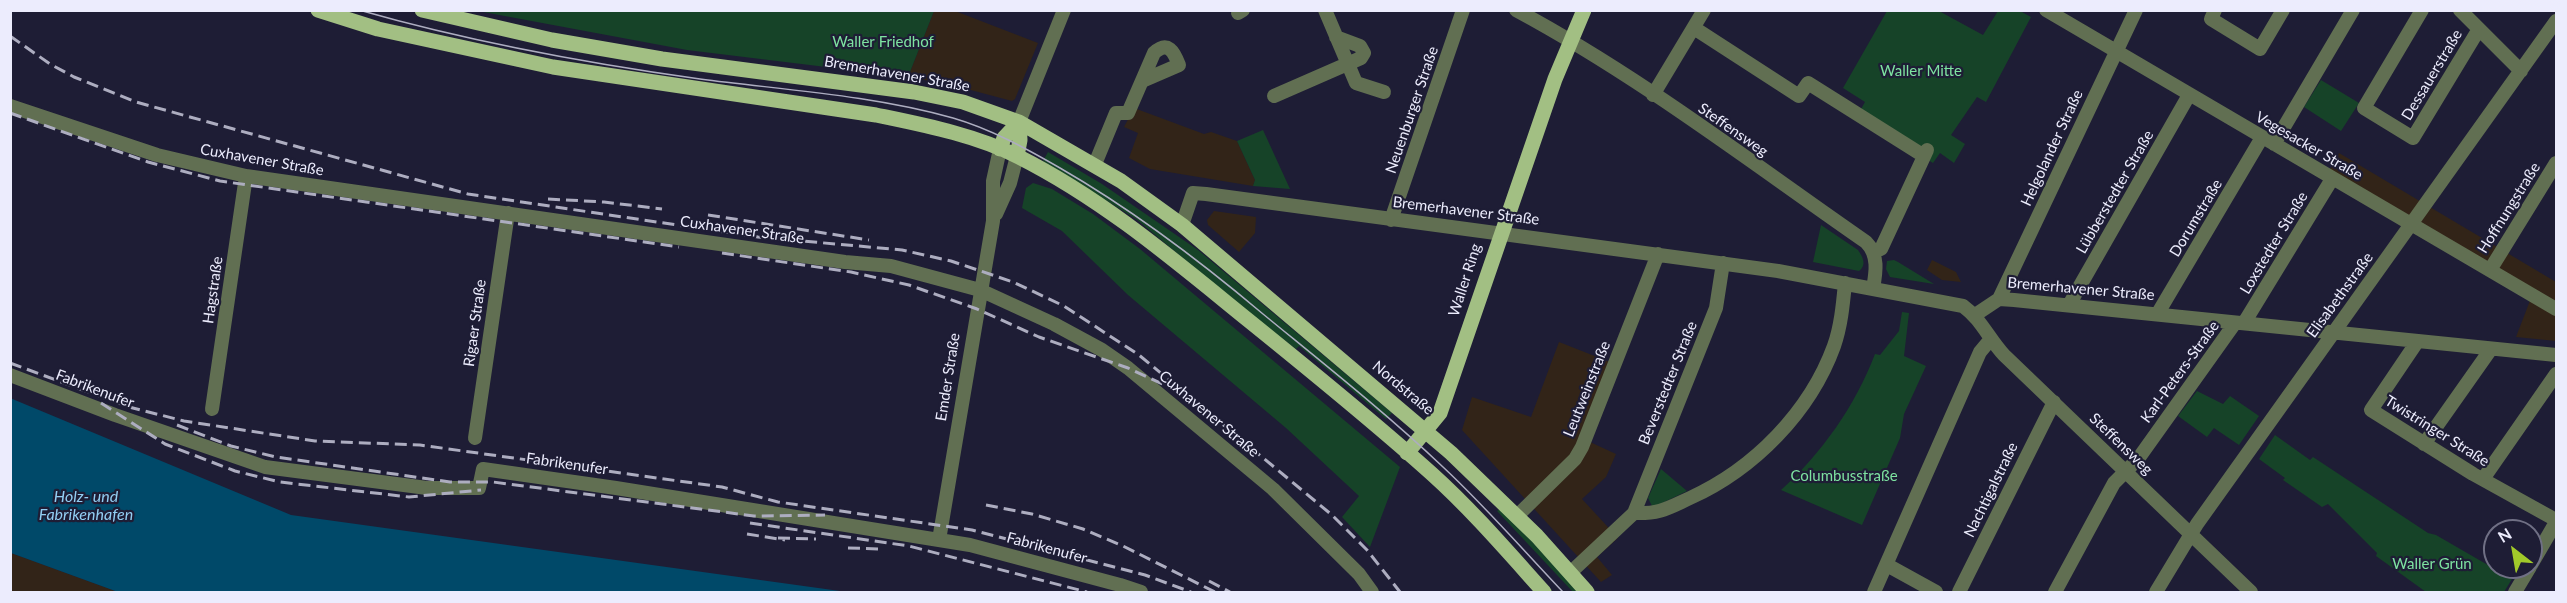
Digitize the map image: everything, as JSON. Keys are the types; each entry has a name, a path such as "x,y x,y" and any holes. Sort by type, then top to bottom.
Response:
{"main road":[{"path":"318,10 389,31 554,67 876,115 927,126 1017,156 1103,206 1138,231 1304,365 1454,496 1544,592"},
{"name":"Bremerhavener Straße","path":"422,10 552,40 651,57 914,92 963,102 1018,122 1095,164 1182,225"},
{"name":"Waller Ring","path":"1407,453 1440,413 1500,234 1569,41 1584,10"},
{"name":"Emder Straße","path":"1000,149 1005,138 1018,122"},
{"name":"Emder Straße","path":"1017,156 1020,140 1018,122"},
{"name":"Nordstraße","path":"1182,225 1426,431 1517,516 1587,592"}],"street":[{"name":"Emder Straße","path":"1018,122 1064,10"},
{"path":"1325,10 1356,83 1384,92"},
{"name":"Neuenburger Straße","path":"1391,220 1463,10"},
{"name":"Steffensweg","path":"1515,10 1569,41 1653,95 1877,250"},
{"path":"1653,95 1704,10"},
{"name":"Vegesacker Straße","path":"2046,10 2556,309"},
{"name":"Helgolander Straße","path":"1999,299 2136,10"},
{"path":"2213,15 2260,49 2283,10"},
{"name":"Dorumstraße","path":"2158,314 2352,10"},
{"name":"Dessauerstraße","path":"2422,10 2364,108 2413,138 2479,29"},
{"path":"2460,10 2521,71"},
{"name":"Elisabethstraße","path":"2156,592 2190,533 2556,21"},
{"path":"1694,27 1799,96 1808,83 1926,153 1877,250 1873,289"},
{"path":"1274,96 1348,64"},
{"path":"1095,164 1116,113 1128,113 1142,81"},
{"name":"Lübberstedter Straße","path":"2069,305 2189,95"},
{"name":"Cuxhavener Straße","path":"10,106 157,155 246,176 835,261 891,266 980,290 1054,324 1102,350 1128,368 1273,489 1359,574 1372,592"},
{"name":"Emder Straße","path":"939,540 993,221 993,181 1000,149"},
{"name":"Emder Straße","path":"993,221 1010,183 1017,156"},
{"name":"Hoffnungstraße","path":"2490,270 2556,163"},
{"name":"Hagstraße","path":"213,409 246,176"},
{"name":"Loxstedter Straße","path":"2240,323 2332,179"},
{"name":"Bremerhavener Straße","path":"1182,225 1193,193 1723,263 1964,306 1975,315 1999,299 2556,355"},
{"name":"Rigaer Straße","path":"475,438 508,213"},
{"name":"Leutweinstraße","path":"1517,516 1575,459 1582,447 1658,254"},
{"name":"Beverstedter Straße","path":"1634,513 1716,308 1723,263"},
{"path":"1570,573 1634,513 1656,513 1710,489 1762,451 1786,425 1811,391 1833,348 1839,333 1845,283"},
{"name":"Steffensweg","path":"1975,315 1990,340 2251,592"},
{"name":"Karl-Peters-Straße","path":"2055,592 2114,483 2138,459 2240,323"},
{"path":"1874,592 1980,352 1990,340"},
{"name":"Twistringer Straße","path":"2417,342 2372,410 2424,444 2556,521"},
{"path":"2424,444 2492,348"},
{"path":"2483,479 2556,374"},
{"name":"Fabrikenufer","path":"10,375 265,467 427,488 479,488 483,469 970,545 1141,592"},
{"name":"Nachtigalstraße","path":"1959,592 2054,402"},
{"path":"2543,544 2556,521"},
{"path":"1887,565 1936,592"},
{"path":"2515,592 2522,579"}],"shaded area":[{"path":"934,11 955,11 1038,43 1015,99 1012,101 952,85 908,77"},
{"path":"1134,108 1204,134 1211,132 1237,141 1255,180 1253,186 1150,169 1129,158 1138,133 1124,127"},
{"path":"2339,153 2556,282 2556,341 2516,337 2531,298 2325,178"},
{"path":"1214,211 1256,217 1255,233 1239,252 1208,225 1207,220"},
{"path":"1932,260 1956,272 1961,282 1942,280 1927,270"},
{"path":"1559,342 1620,366 1590,442 1616,454 1606,477 1582,499 1618,538 1597,557 1612,575 1601,582 1462,430 1472,397 1531,417"},
{"path":"11,553 118,592 11,592"}],"green space":[{"name":"Waller Friedhof","path":"478,11 934,11 908,77 687,50"},
{"name":"Waller Mitte","path":"1887,11 1939,11 1983,35 1998,11 2020,11 2031,17 1986,102 1977,97 1951,135 1965,144 1954,163 1940,153 1933,163 1857,116 1865,102 1843,88"},
{"path":"2321,80 2359,103 2341,131 2304,107"},
{"path":"1263,130 1290,189 1253,186 1255,180 1237,141"},
{"path":"1048,152 1102,184 1198,250 1392,413 1386,419 1299,346 1296,349 1249,313 1136,219 1043,161"},
{"path":"1033,183 1052,189 1093,214 1140,249 1400,467 1370,547 1342,517 1359,496 1286,428 1128,295 1062,231 1022,208 1026,188"},
{"path":"1821,225 1858,250 1864,264 1859,271 1813,262"},
{"path":"1894,260 1934,284 1890,277 1886,269 1887,261"},
{"name":"Columbusstraße","path":"1902,312 1909,313 1904,356 1926,366 1904,414 1900,438 1862,525 1781,490 1796,476 1836,428 1858,392 1875,354 1880,355 1899,331"},
{"path":"2197,391 2223,404 2230,396 2259,416 2239,445 2214,428 2207,437 2178,416"},
{"name":"Waller Grün","path":"2275,435 2310,460 2313,457 2428,533 2436,535 2483,562 2483,579 2512,579 2504,592 2426,592 2376,556 2377,553 2328,504 2322,507 2283,480 2285,478 2259,459"},
{"path":"1661,469 1687,491 1652,506 1648,498"},
{"path":"1501,508 1579,592 1573,592 1497,511"}],"water":[{"name":"Holz- und Fabrikenhafen","path":"10,398 291,515 847,592 118,592 11,553"}],"tram line":[{"path":"359,10 486,42 571,59 700,79 827,94 922,110 953,118 1008,140 1114,201 1165,236 1239,294 1421,447 1474,497 1563,592"}],"railway":[{"path":"10,36 50,64 74,77 136,102 468,194 758,237 902,250 951,261 1013,282 1064,306 1139,355 1332,515 1367,550 1400,592"},
{"path":"10,113 148,162 220,181 679,247"},
{"path":"548,199 604,202 662,209"},
{"path":"708,215 869,240"},
{"path":"722,253 851,272 909,285 977,309 1039,337 1128,368 1171,388"},
{"path":"10,363 129,407 184,421 315,441 420,445 722,487 778,502 972,530 1145,575 1191,592"},
{"path":"101,403 165,444 235,471 280,482 409,497 481,490"},
{"path":"177,425 231,446 276,457 450,482 493,482 754,516 825,515"},
{"path":"986,505 1032,514 1083,529 1123,546 1215,592"},
{"path":"750,523 909,546 1087,592"},
{"path":"747,534 785,540"},
{"path":"778,538 816,539"},
{"path":"848,548 881,549"},
{"path":"1209,581 1230,592"}]}
